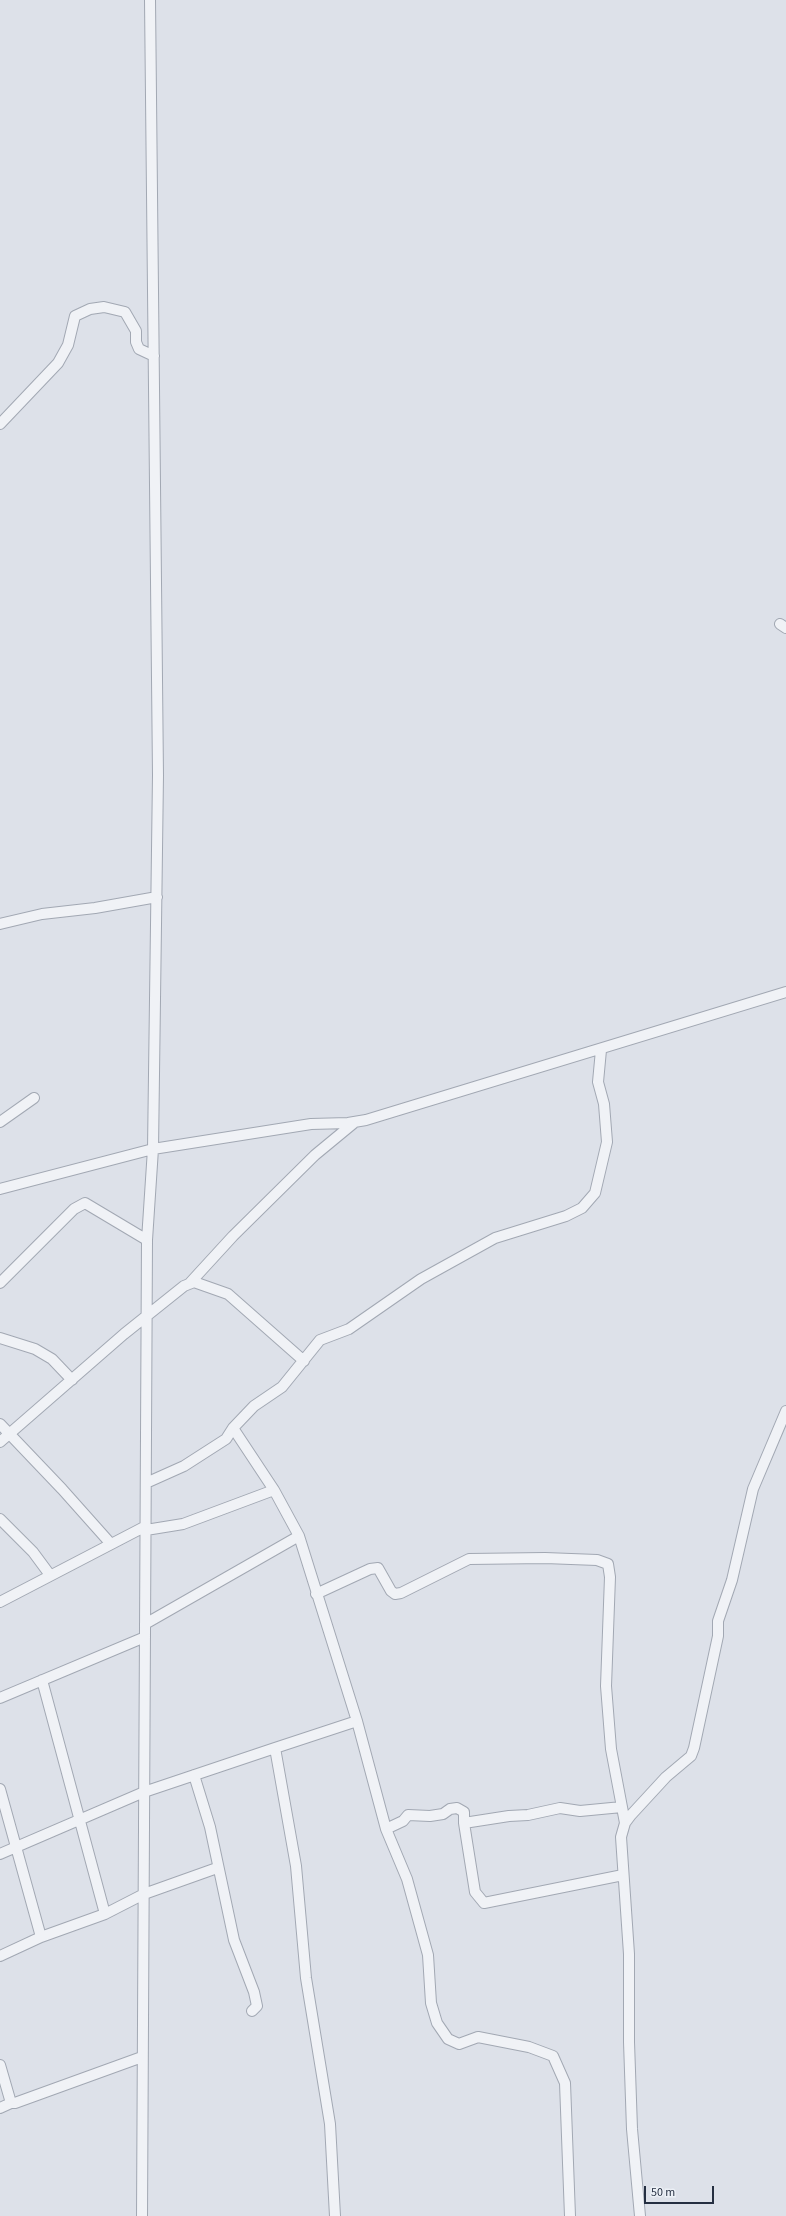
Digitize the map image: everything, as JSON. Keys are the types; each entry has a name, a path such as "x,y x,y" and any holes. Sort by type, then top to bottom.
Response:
{"street":[{"path":"142,2216 147,1240 154,1149 158,775 150,0"},
{"path":"0,424 58,363 68,345 75,316 90,309 104,307 125,312 136,331 136,342 139,349 154,356"},
{"path":"0,924 42,914 95,908 157,897"},
{"path":"0,1189 154,1149 311,1124 355,1122 394,1113 786,992"},
{"path":"146,1483 184,1466 226,1439 233,1428 254,1406 282,1387 320,1340 349,1329 421,1279 451,1261 495,1238 566,1216 582,1208 595,1193 607,1142 604,1104 598,1082 601,1050"},
{"path":"0,1122 34,1098"},
{"path":"0,1442 147,1316 189,1284 233,1236 315,1155 355,1122"},
{"path":"0,1283 74,1210 85,1203 147,1240"},
{"path":"189,1284 194,1282 206,1285 228,1294 304,1361"},
{"path":"0,1338 35,1349 52,1359 72,1380"},
{"path":"624,1823 666,1777 691,1756 718,1636 718,1621 732,1580 753,1489 786,1411"},
{"path":"0,1424 111,1544"},
{"path":"233,1428 274,1490 299,1536 357,1721 386,1829 407,1879 428,1955 431,2003 437,2023 448,2039 460,2044 478,2037 529,2047 554,2056 565,2083 570,2216"},
{"path":"0,1602 111,1544 146,1528 183,1524 274,1490"},
{"path":"0,1519 33,1552 50,1575"},
{"path":"145,1624 299,1536"},
{"path":"316,1594 370,1569 378,1568 391,1591 395,1594 401,1593 470,1559 545,1558 596,1560 608,1564 610,1577 606,1686 611,1749 624,1823 620,1836 630,1954 629,2042 632,2129 640,2216"},
{"path":"0,1698 145,1637"},
{"path":"42,1680 105,1914"},
{"path":"0,1854 144,1792 357,1721"},
{"path":"275,1748 296,1866 306,1978 330,2124 335,2216"},
{"path":"194,1775 210,1828 217,1868 234,1940 254,1992 257,2006 252,2011"},
{"path":"0,1789 41,1937"},
{"path":"464,1823 509,1816 528,1815 560,1808 580,1812 622,1807"},
{"path":"386,1829 403,1821 408,1815 430,1816 443,1814 450,1809 457,1808 464,1812 464,1823 475,1892 484,1903 623,1875"},
{"path":"0,1956 41,1937 105,1914 144,1894 217,1868"},
{"path":"0,2108 11,2102 21,2102 142,2057"},
{"path":"0,2065 11,2102"}]}
